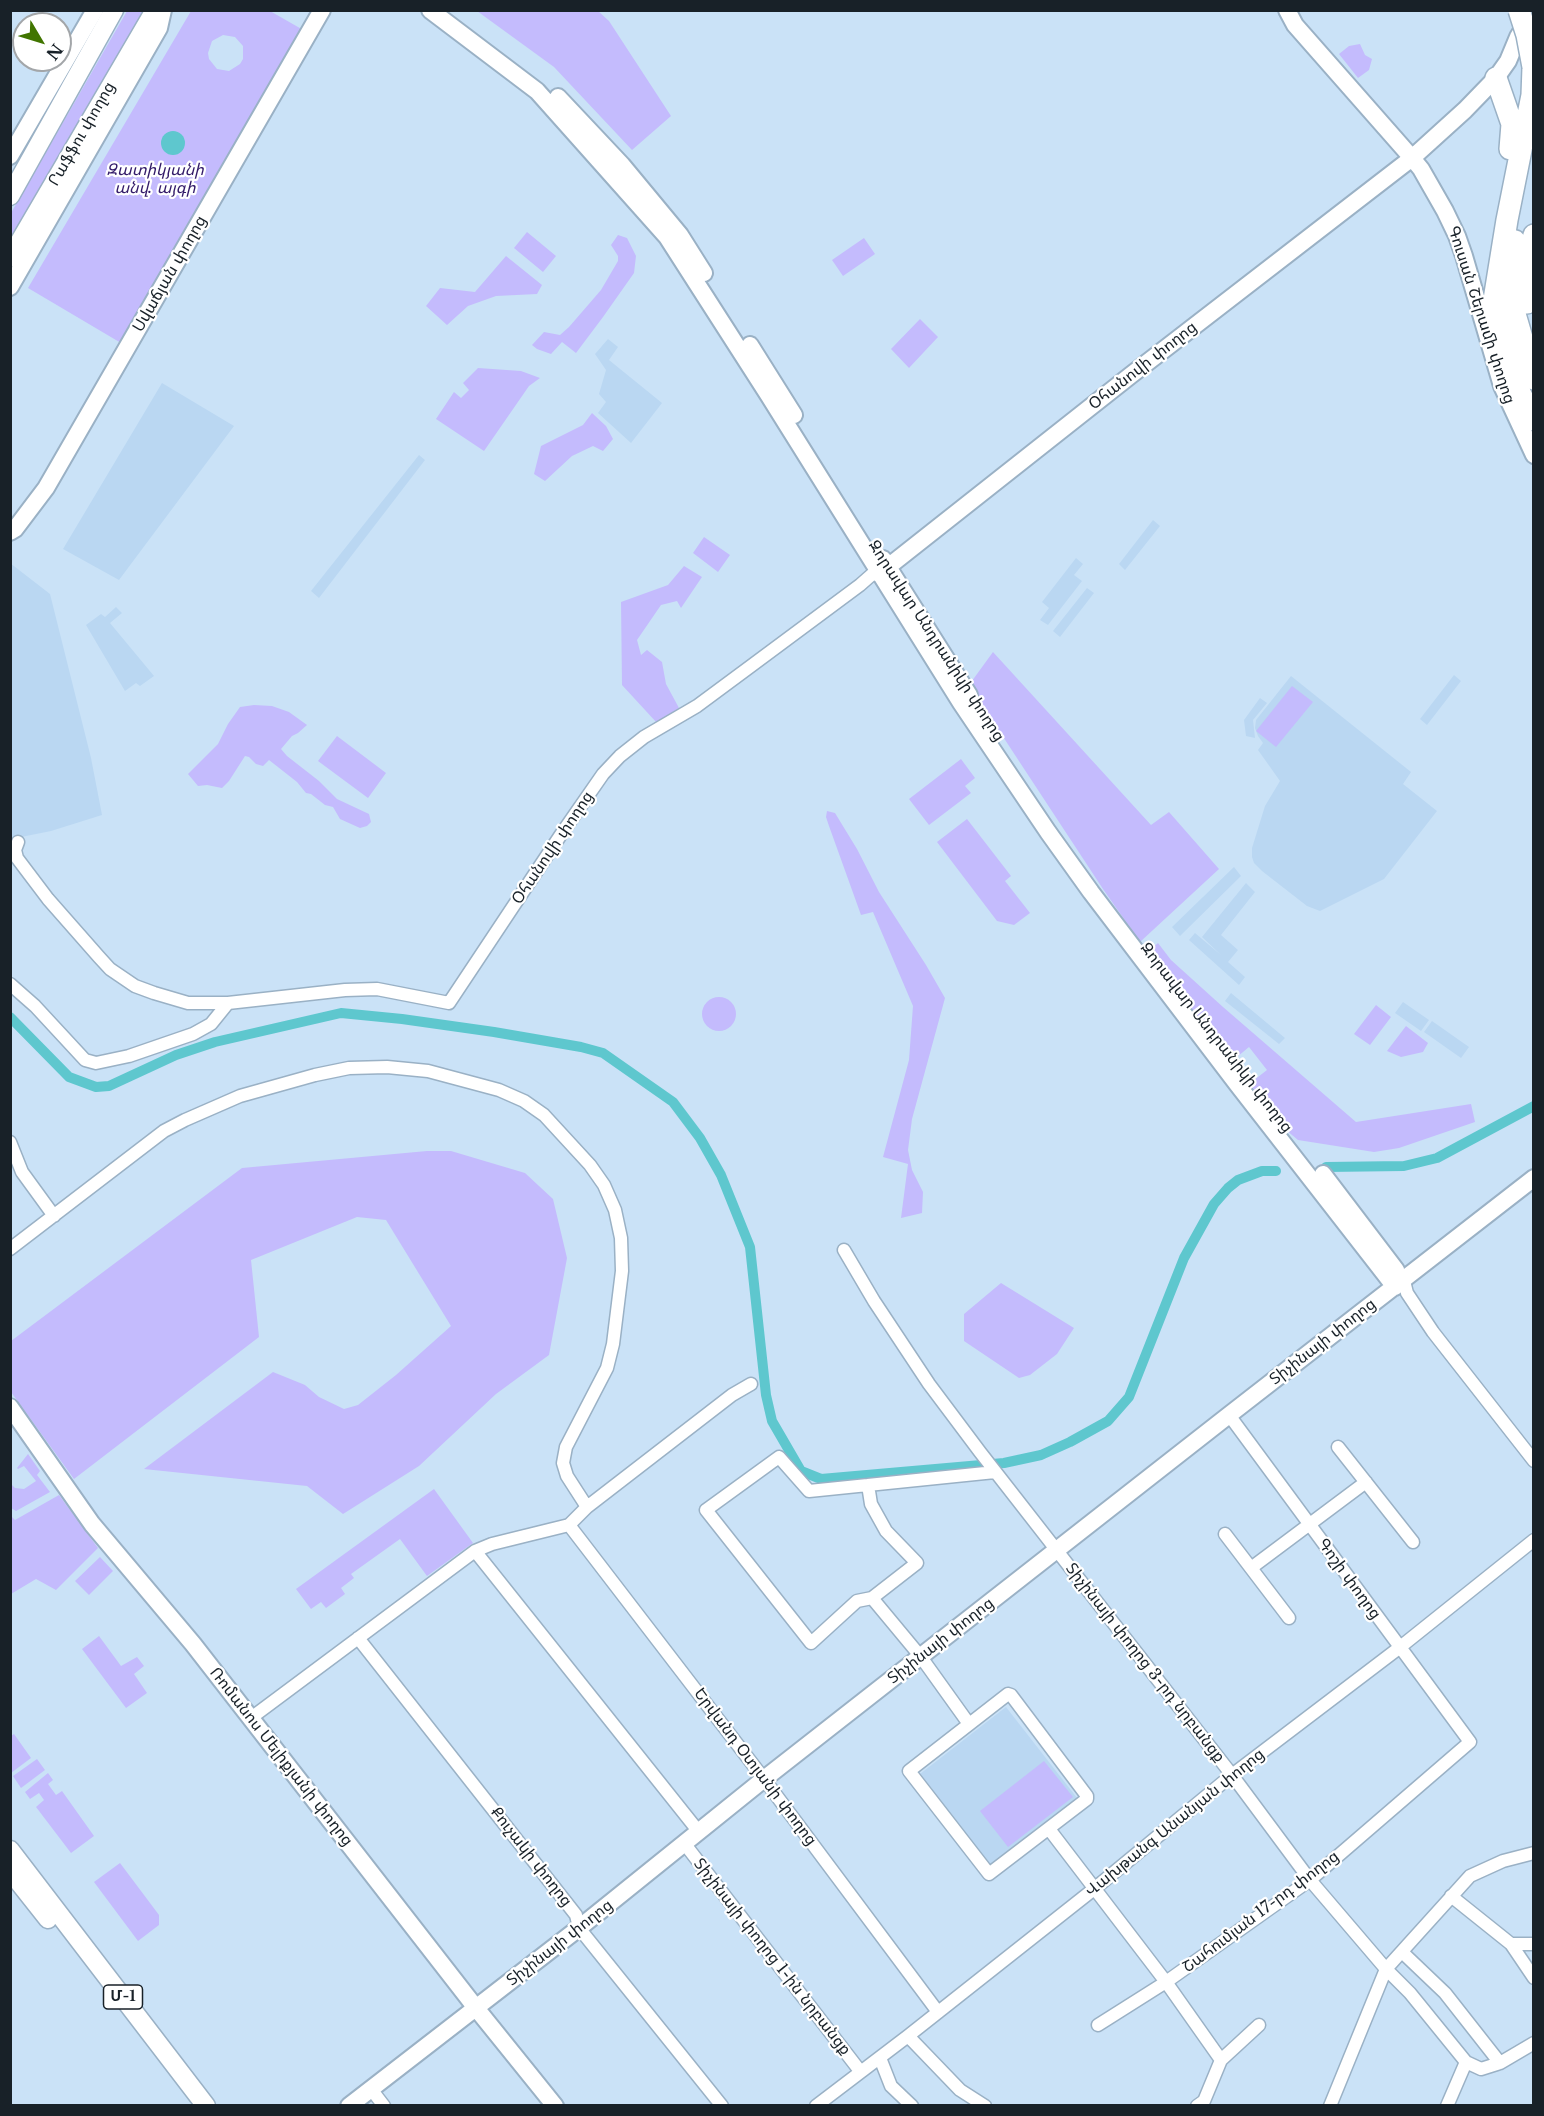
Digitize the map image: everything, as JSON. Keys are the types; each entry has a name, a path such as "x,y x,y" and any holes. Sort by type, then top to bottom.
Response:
{"highway":[{"path":"1519,10 1527,35 1533,68 1532,95 1494,300 1495,313 1515,383 1533,420"},
{"path":"1494,300 1489,288 1489,277 1495,222 1512,136 1512,124 1496,78"},
{"path":"1531,370 1515,314 1513,255 1533,158"},
{"path":"1531,370 1527,302 1533,235"}],"main road":[{"path":"10,156 95,10"},
{"name":"Րաֆֆու փողոց","path":"10,196 114,10"},
{"name":"Րաֆֆու փողոց","path":"10,258 154,10"},
{"path":"10,286 159,28 163,10"},
{"name":"Սվաճյան փողոց","path":"10,532 15,529 46,488 322,10"},
{"name":"Զորավար Անդրանիկի փողոց","path":"430,10 537,91 667,237 1014,772 1066,840 1143,952 1361,1222 1402,1287"},
{"name":"Զորավար Անդրանիկի փողոց","path":"446,10 543,83 561,100 622,165 680,235 774,382 882,569"},
{"name":"Գուսան Շերամի փողոց","path":"1287,10 1295,25 1411,156 1445,211 1457,236 1502,386 1533,455"},
{"name":"Օհանովի փողոց","path":"882,569 1135,363 1425,145 1465,110 1496,78 1508,61 1518,37 1533,12"},
{"name":"Տիչինայի փողոց","path":"349,2106 579,1928 764,1779 1228,1415 1402,1287 1533,1178"},
{"name":"Ռոմանոս Մելիքյանի փողոց","path":"10,1407 92,1524 193,1644 555,2106"},
{"name":"Մ-1","path":"10,1850 206,2106"},
{"name":"Մ-1","path":"10,1871 192,2106"}],"street":[{"name":"Օհանովի փողոց","path":"18,842 15,850 17,858 48,899 110,969 135,986 188,1003 228,1003 345,990 377,989 449,1002 603,774 620,756 644,737 697,706 882,569"},
{"path":"10,984 35,1006 86,1060 96,1063 129,1056 193,1034 211,1024 228,1003"},
{"path":"10,1249 164,1131 240,1096 349,1068 387,1066 428,1071 500,1090 524,1101 544,1115 590,1165 604,1185 615,1210 621,1238 622,1271 608,1368 566,1447 563,1463 567,1476 587,1506"},
{"path":"10,1142 22,1172 54,1216"},
{"name":"Տիչինայի փողոց 3-րդ նրբանցք","path":"844,1250 873,1301 929,1384 995,1472 1232,1775 1310,1880 1386,1969 1410,1993 1466,2062"},
{"path":"1402,1287 1433,1332 1533,1461"},
{"path":"251,1718 475,1551 492,1544 569,1525 587,1506 732,1395 751,1384"},
{"name":"Գոշի փողոց","path":"1228,1415 1470,1742"},
{"path":"1338,1447 1413,1542"},
{"path":"868,1485 871,1504 886,1531 917,1563 872,1598 858,1601 811,1642 706,1510 779,1457 809,1491 995,1472"},
{"path":"1251,1568 1366,1482"},
{"name":"Երվանդ Օտյանի փողոց","path":"569,1525 764,1779 938,2012"},
{"path":"1225,1534 1289,1618"},
{"name":"Վախթանգ Անանյան փողոց","path":"816,2106 908,2036 1094,1889 1232,1775 1399,1648 1533,1540"},
{"path":"475,1551 699,1832"},
{"path":"872,1598 921,1658 969,1724"},
{"name":"Քուչակի փողոց","path":"358,1638 576,1915 579,1928 722,2106"},
{"path":"1006,1695 1011,1695 1087,1796 1085,1801 1049,1829 989,1874 909,1771 1006,1695"},
{"name":"Շահումյան 17-րդ փողոց","path":"1098,2025 1166,1982 1310,1880 1470,1742"},
{"path":"1049,1829 1166,1982 1221,2060"},
{"name":"Տիչինայի փողոց 1-ին նրբանցք","path":"684,1844 860,2071"},
{"path":"1330,2106 1386,1969 1470,1876 1503,1861 1533,1853"},
{"path":"1451,1896 1511,1944 1533,1978"},
{"path":"1511,1944 1533,1944"},
{"path":"1402,1952 1445,1994 1500,2063"},
{"path":"1197,2106 1204,2101 1221,2060 1260,2025"},
{"path":"908,2036 960,2090 985,2106"},
{"path":"1447,2106 1466,2062 1481,2068 1500,2063 1533,2043"},
{"path":"880,2058 891,2086 912,2106"},
{"path":"371,2089 384,2106"}],"shaded area":[{"path":"173,131 181,135 185,143 181,151 173,155 165,151 161,143 165,135"},
{"path":"608,339 618,347 609,360 662,403 631,443 598,413 606,402 599,394 606,370 595,354"},
{"path":"162,383 234,426 119,580 63,549"},
{"path":"419,455 425,460 319,598 311,591"},
{"path":"1153,520 1160,526 1125,570 1119,564"},
{"path":"1076,558 1083,564 1074,575 1082,581 1048,625 1040,620 1049,608 1042,602"},
{"path":"10,563 50,594 91,758 102,815 51,831 16,838 11,842"},
{"path":"1087,588 1094,593 1060,637 1053,631"},
{"path":"116,607 122,613 110,623 154,676 140,686 136,683 125,691 86,625 101,614 105,617"},
{"path":"1454,675 1461,681 1427,725 1420,719"},
{"path":"1291,676 1411,772 1403,784 1437,811 1384,879 1320,911 1307,906 1262,871 1254,863 1252,857 1252,848 1265,806 1280,781 1258,750 1263,743 1255,728 1256,720"},
{"path":"1260,698 1267,703 1253,720 1255,738 1246,736 1244,720"},
{"path":"1234,867 1241,876 1180,936 1172,927"},
{"path":"1246,883 1255,892 1221,935 1238,950 1228,962 1245,977 1239,985 1189,940 1195,933 1221,955 1202,937"},
{"path":"1231,993 1285,1038 1279,1044 1225,1001"},
{"path":"1403,1002 1429,1020 1421,1031 1395,1013"},
{"path":"1432,1021 1469,1047 1461,1058 1424,1032"},
{"path":"1006,1707 1077,1798 991,1865 920,1774"}],"green space":[{"path":"127,11 148,11 11,245 11,213"},
{"name":"Զատիկյանի անվ. այգի","path":"191,11 270,11 305,31 121,343 28,288","holes":["223,35 235,37 243,46 243,59 240,64 229,71 217,69 209,59 208,53 212,41"]},
{"path":"477,11 598,11 609,21 671,116 632,150 554,67"},
{"path":"1360,44 1365,55 1372,59 1369,70 1358,78 1339,54 1349,46"},
{"path":"527,232 556,256 543,272 514,248"},
{"path":"618,235 627,238 636,256 634,273 603,317 576,353 562,342 551,354 537,349 532,345 544,332 560,335 601,290 618,261 618,256 611,245"},
{"path":"864,238 875,254 843,276 832,260"},
{"path":"506,256 542,285 537,294 496,296 468,306 447,325 426,306 440,288 475,292"},
{"path":"920,319 938,337 909,368 891,349"},
{"path":"478,368 521,371 540,378 529,386 484,451 436,419 454,392 461,398 469,390 463,383"},
{"path":"592,413 606,426 613,439 603,451 593,446 572,456 545,481 534,474 541,446 583,425"},
{"path":"704,537 730,555 718,572 693,553"},
{"path":"684,566 702,577 681,608 677,601 661,605 637,640 641,655 647,650 662,662 666,684 679,708 657,723 622,685 621,602 668,585"},
{"path":"993,652 1151,825 1169,812 1219,869 1140,942 969,685"},
{"path":"1292,686 1313,702 1276,747 1256,731"},
{"path":"272,706 289,712 307,725 292,736 281,749 337,799 369,814 371,822 367,826 360,828 340,819 333,807 325,805 311,794 306,793 297,782 269,760 263,766 245,756 222,788 198,786 188,774 218,744 240,707"},
{"path":"337,736 386,773 368,798 318,761"},
{"path":"961,759 975,778 965,786 971,793 929,825 909,799"},
{"path":"827,811 835,813 879,892 945,998 912,1119 908,1150 912,1170 923,1192 922,1213 901,1218 908,1164 883,1157 909,1060 913,1006 873,912 861,915 826,817"},
{"path":"967,819 1011,876 1005,881 1030,913 1014,925 997,921 937,842"},
{"path":"1158,943 1171,960 1356,1122 1471,1104 1475,1122 1399,1148 1374,1152 1298,1140 1286,1130 1249,1084 1267,1070 1249,1047 1231,1062 1147,953"},
{"path":"719,997 731,1002 736,1014 731,1026 719,1031 707,1026 702,1014 707,1002"},
{"path":"1376,1005 1391,1017 1370,1045 1354,1034"},
{"path":"1406,1026 1428,1043 1423,1052 1401,1057 1387,1051"},
{"path":"427,1151 451,1151 525,1173 553,1199 567,1258 549,1355 496,1394 419,1466 343,1514 307,1486 144,1469 273,1372 305,1385 319,1397 344,1409 358,1405 451,1326 386,1220 357,1217 251,1260 259,1337 74,1479 11,1392 11,1341 242,1168"},
{"path":"1001,1283 1074,1328 1057,1354 1030,1375 1019,1378 964,1341 964,1314"},
{"path":"28,1454 40,1471 37,1475 50,1492 16,1511 11,1508 11,1484 15,1488 24,1489 36,1481 24,1466 17,1468"},
{"path":"434,1489 473,1543 427,1576 400,1539 351,1574 354,1578 341,1588 345,1594 326,1608 321,1602 311,1609 296,1589"},
{"path":"59,1495 98,1548 56,1590 36,1579 11,1594 11,1516 15,1520"},
{"path":"100,1557 113,1571 89,1595 75,1581"},
{"path":"99,1636 121,1666 137,1657 144,1666 134,1674 147,1693 126,1708 82,1649"},
{"path":"14,1734 31,1758 11,1773 11,1736"},
{"path":"37,1759 45,1770 21,1788 13,1776"},
{"path":"1044,1761 1073,1797 1008,1847 980,1811"},
{"path":"48,1773 53,1780 48,1784 56,1795 62,1791 94,1836 71,1853 36,1807 44,1800 39,1793 30,1799 25,1792"},
{"path":"120,1863 159,1915 159,1925 138,1941 94,1882"}],"waterway":[{"path":"10,1017 69,1077 96,1087 109,1086 176,1055 215,1042 341,1013 494,1032 603,1053 673,1102 700,1138 721,1175 750,1247 766,1395 772,1421 801,1471 821,1479 1004,1463 1041,1455 1108,1421 1129,1397 1184,1258 1214,1204 1238,1180 1262,1171 1276,1171"},
{"path":"1326,1167 1404,1166 1437,1158 1534,1106"}]}
